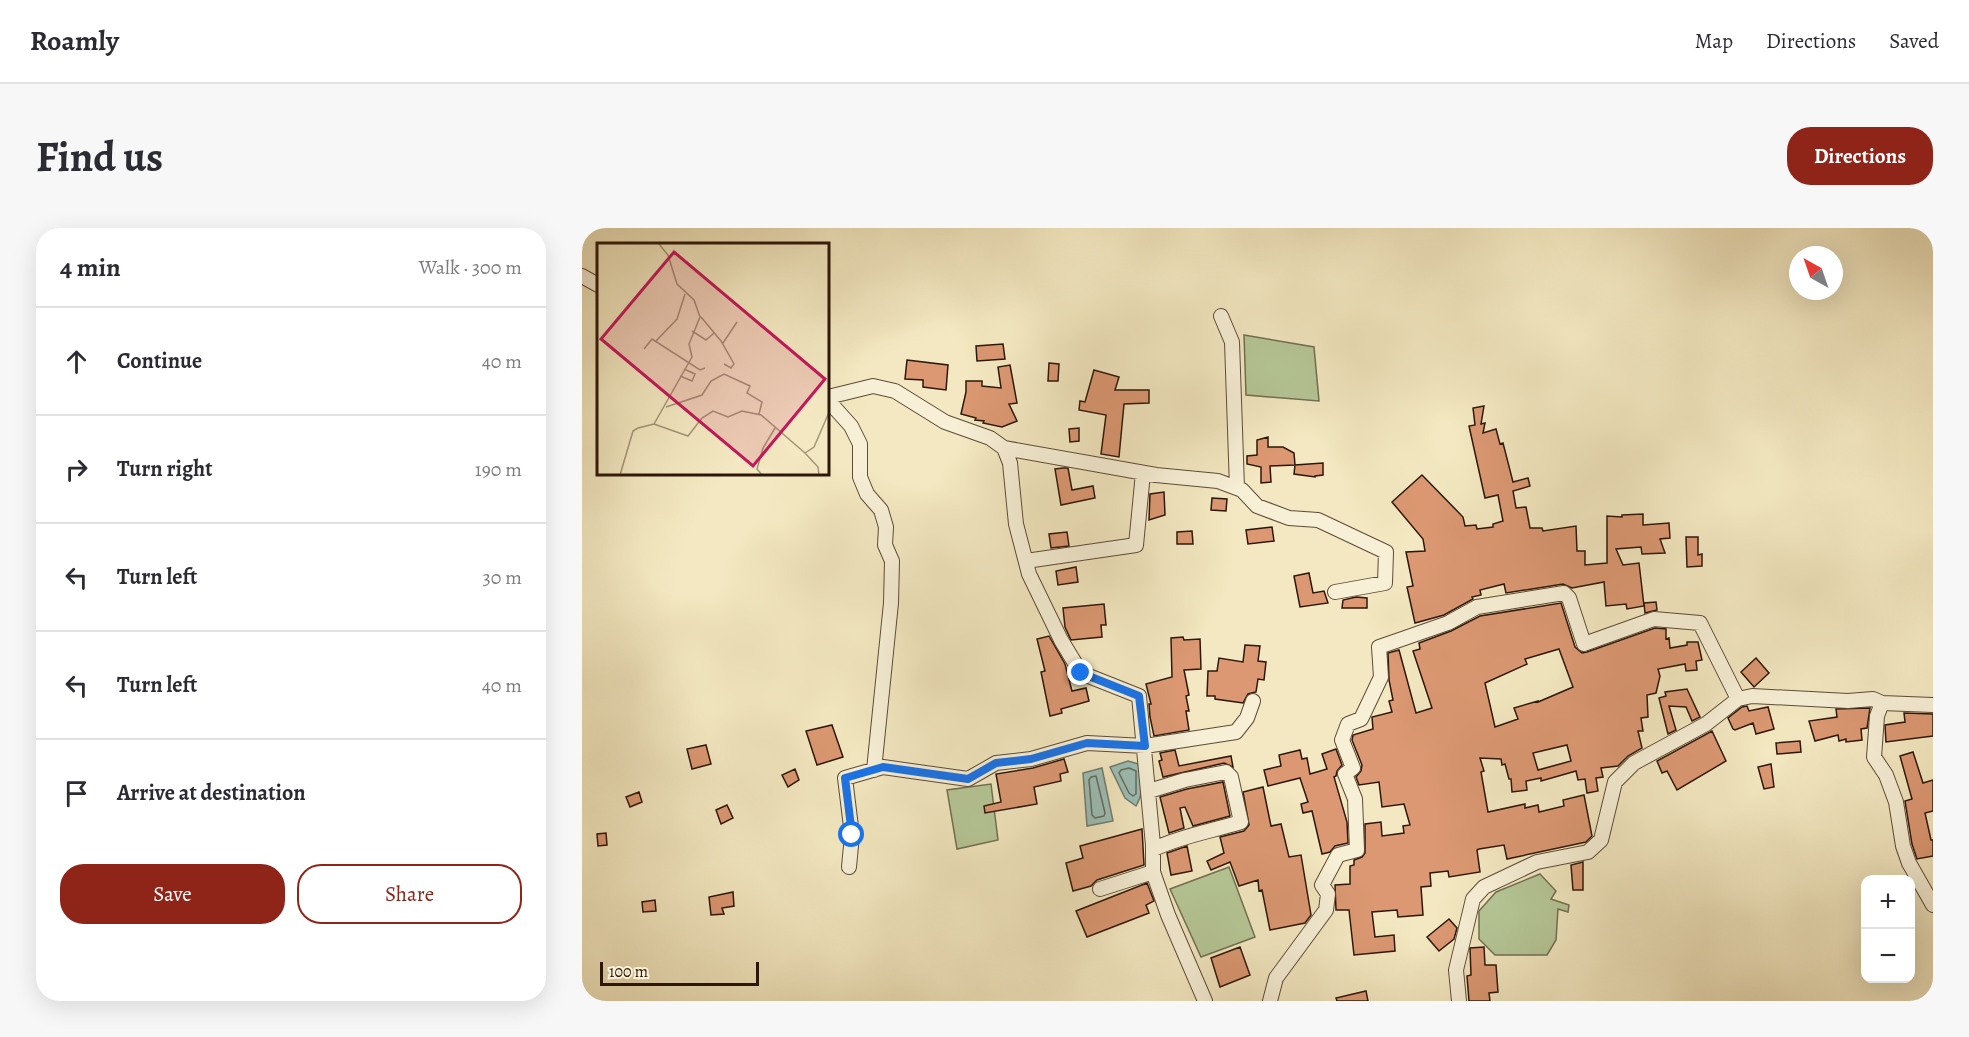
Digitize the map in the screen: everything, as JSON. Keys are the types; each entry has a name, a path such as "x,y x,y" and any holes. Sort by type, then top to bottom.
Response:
{"street":[{"path":"582,276 597,284"},
{"path":"1221,316 1232,342 1237,488"},
{"path":"830,397 873,386 895,391 945,422 990,438 1004,448 1143,473 1218,481 1242,490 1257,506 1289,518 1318,520 1386,552 1385,583 1335,592"},
{"path":"830,404 851,426 860,444 860,477 867,494 881,510 886,527 885,545 892,561 891,603 874,770"},
{"path":"1004,448 1010,464 1016,524 1029,574 1052,621 1081,673 1139,696 1154,849 1153,872 1168,915 1205,1001"},
{"path":"1026,561 1136,545 1143,473"},
{"path":"1270,1001 1275,978 1326,910 1328,894 1322,885 1338,855 1357,850 1355,800 1345,774 1353,768 1342,740 1348,724 1361,719 1381,677 1379,647 1448,623 1477,607 1564,593 1569,598 1584,644 1654,619 1700,623 1738,699"},
{"path":"1459,1001 1456,970 1473,899 1484,886 1537,862 1588,852 1600,840 1608,818 1615,782 1634,763 1706,724 1738,699 1752,696 1848,701 1873,699 1882,703 1933,705"},
{"path":"849,867 852,835 845,778 883,767 968,779 996,763 1031,759 1087,743 1145,746 1236,732 1247,718 1253,701"},
{"path":"1882,703 1877,716 1874,757 1886,775 1896,802 1903,846 1909,863 1933,905"},
{"path":"1149,791 1185,780 1226,772 1231,777 1241,822 1172,840 1154,849"},
{"path":"1101,889 1153,872"}],"green space":[{"path":"1244,335 1314,347 1319,401 1246,395"},
{"path":"991,784 998,840 957,849 947,790"},
{"path":"1229,867 1255,937 1201,957 1170,889"},
{"path":"1540,874 1556,891 1551,899 1569,905 1568,912 1558,909 1556,940 1547,955 1495,955 1479,939 1479,911 1496,892"}],"water":[{"path":"1128,761 1142,765 1142,791 1136,806 1125,798 1110,767"},
{"path":"1102,768 1113,821 1087,826 1083,773"}],"building":[{"path":"1003,344 1005,359 977,361 976,346"},
{"path":"907,360 948,365 946,390 923,387 923,380 905,379"},
{"path":"1049,363 1059,364 1058,381 1048,381"},
{"path":"1010,365 1017,403 1009,404 1017,421 1002,427 983,423 984,421 961,414 966,381 982,381 982,386 1001,388 998,367"},
{"path":"1094,370 1119,377 1115,390 1149,390 1149,403 1124,404 1119,457 1101,454 1106,415 1079,410 1080,401 1085,402"},
{"path":"1484,406 1481,424 1485,423 1483,433 1496,429 1500,444 1503,443 1513,482 1528,478 1530,486 1513,491 1516,508 1526,507 1530,528 1542,528 1543,531 1576,526 1577,551 1585,551 1585,565 1607,563 1607,516 1622,517 1622,515 1643,514 1643,525 1669,523 1670,538 1660,539 1665,553 1642,554 1641,547 1616,549 1623,565 1639,563 1644,606 1627,609 1626,604 1606,606 1604,582 1572,588 1563,584 1506,593 1504,584 1480,590 1481,595 1472,597 1473,599 1444,615 1415,623 1407,587 1413,586 1406,552 1425,551 1423,539 1392,502 1422,475 1463,517 1465,526 1476,525 1477,529 1493,527 1493,524 1503,521 1498,495 1485,498 1469,426 1475,425 1473,408"},
{"path":"1079,428 1079,441 1070,442 1069,429"},
{"path":"1268,437 1268,447 1283,447 1294,453 1295,465 1270,466 1271,482 1261,483 1261,467 1247,464 1247,456 1257,455 1257,440"},
{"path":"1323,463 1323,475 1315,477 1294,474 1295,465"},
{"path":"1068,468 1072,490 1093,486 1095,498 1061,505 1055,469"},
{"path":"1164,492 1165,515 1149,520 1150,494"},
{"path":"1212,498 1227,499 1226,511 1211,510"},
{"path":"1272,527 1274,541 1248,544 1246,530"},
{"path":"1192,531 1193,544 1177,544 1177,532"},
{"path":"1067,532 1069,546 1051,548 1049,534"},
{"path":"1686,537 1698,537 1698,555 1702,554 1702,566 1687,567"},
{"path":"1076,567 1078,582 1058,585 1056,571"},
{"path":"1309,573 1313,593 1324,591 1328,603 1300,607 1294,576"},
{"path":"1356,597 1367,598 1367,608 1342,608 1343,600"},
{"path":"1656,602 1657,610 1645,613 1644,603"},
{"path":"1561,603 1575,647 1582,653 1655,628 1666,629 1666,639 1669,638 1670,648 1687,645 1687,642 1698,642 1702,660 1696,661 1697,670 1686,671 1685,664 1658,669 1660,676 1656,693 1647,695 1648,717 1641,718 1643,731 1638,731 1642,748 1628,756 1618,766 1601,768 1603,777 1596,778 1598,791 1587,793 1585,779 1578,780 1576,771 1541,781 1541,778 1526,781 1527,790 1512,792 1511,779 1501,759 1480,758 1484,771 1481,772 1488,812 1525,804 1525,808 1538,805 1539,812 1564,806 1563,800 1584,795 1592,836 1586,842 1507,859 1504,845 1479,849 1477,850 1480,872 1449,877 1448,871 1430,873 1431,886 1421,887 1423,915 1398,917 1397,910 1372,912 1375,937 1394,935 1395,951 1354,955 1349,910 1336,910 1335,885 1350,884 1350,866 1354,865 1354,860 1365,853 1365,824 1381,822 1382,836 1404,833 1403,826 1410,825 1404,804 1382,807 1379,782 1359,785 1356,777 1362,765 1352,740 1353,735 1373,729 1372,717 1392,712 1389,701 1393,700 1389,680 1388,653 1399,650 1416,713 1432,708 1413,651 1420,649 1419,643 1451,631 1480,616","holes":["1559,649 1573,687 1538,702 1514,708 1518,719 1495,727 1485,683 1527,664 1525,659","1567,745 1571,761 1538,770 1533,753"]},
{"path":"1104,604 1106,625 1101,625 1102,637 1071,640 1065,627 1063,608"},
{"path":"1049,636 1065,664 1072,691 1086,688 1089,701 1061,709 1062,713 1050,716 1041,672 1045,671 1037,639"},
{"path":"1183,637 1184,640 1200,639 1201,669 1184,670 1189,695 1186,696 1189,711 1186,711 1189,730 1154,736 1150,717 1149,704 1151,704 1146,684 1172,677 1171,638"},
{"path":"1245,645 1260,646 1258,661 1266,662 1264,680 1258,679 1256,692 1248,694 1243,703 1207,696 1208,671 1217,671 1219,658 1243,662"},
{"path":"1756,658 1769,673 1754,687 1741,672"},
{"path":"1687,689 1700,717 1692,721 1686,707 1669,706 1676,730 1668,734 1659,698 1666,696 1665,692"},
{"path":"1747,706 1749,711 1768,707 1774,729 1756,734 1753,723 1733,729 1728,718 1742,707"},
{"path":"1870,708 1867,728 1861,729 1862,740 1839,741 1838,735 1815,741 1809,721 1837,717 1836,709"},
{"path":"1904,713 1933,714 1933,736 1886,742 1885,725 1905,722"},
{"path":"832,725 843,757 817,765 806,731"},
{"path":"1712,731 1726,761 1677,790 1667,771 1662,773 1657,761"},
{"path":"1800,741 1801,752 1777,754 1776,743"},
{"path":"706,745 711,764 692,769 687,749"},
{"path":"1336,749 1342,765 1334,777 1347,822 1348,843 1335,846 1330,852 1322,854 1312,811 1303,813 1301,804 1308,802 1300,778 1268,786 1264,770 1281,766 1279,755 1300,750 1302,759 1307,758 1310,774 1327,769 1322,754"},
{"path":"1175,750 1179,766 1231,756 1233,767 1224,763 1163,777 1159,761 1162,760 1160,753"},
{"path":"1913,752 1923,783 1933,780 1933,811 1925,813 1931,840 1933,840 1933,856 1917,859 1912,844 1905,801 1912,799 1900,756"},
{"path":"1064,759 1068,772 1060,774 1061,781 1034,787 1037,804 985,813 984,806 1001,802 996,774 1033,768"},
{"path":"1771,764 1774,787 1764,789 1758,767"},
{"path":"795,769 799,780 788,787 782,775"},
{"path":"1223,782 1230,816 1193,826 1185,807 1180,808 1184,828 1169,833 1160,797"},
{"path":"1263,787 1271,826 1281,824 1289,857 1301,855 1311,915 1305,923 1270,930 1258,880 1239,886 1230,862 1211,870 1207,861 1224,853 1220,837 1244,831 1249,825 1243,792"},
{"path":"639,792 642,802 630,807 626,797"},
{"path":"727,805 733,818 721,824 716,810"},
{"path":"1142,829 1144,865 1097,880 1091,886 1073,891 1066,863 1083,858 1080,846"},
{"path":"606,833 607,845 598,846 597,834"},
{"path":"1187,846 1192,871 1171,875 1167,853"},
{"path":"1583,862 1583,890 1573,890 1571,865"},
{"path":"1147,883 1154,901 1146,905 1149,913 1087,937 1076,911"},
{"path":"733,892 734,906 722,908 724,914 711,915 709,897"},
{"path":"655,900 656,911 643,912 642,902"},
{"path":"1449,919 1457,928 1454,939 1439,951 1427,937"},
{"path":"1240,947 1250,975 1220,987 1211,958"},
{"path":"1484,947 1485,965 1496,965 1498,992 1489,993 1490,1001 1469,1001 1467,976 1471,975 1470,948"},
{"path":"1366,991 1368,1001 1337,1001 1336,998"}],"route":[{"path":"852,835 845,778 883,767 968,779 996,763 1031,759 1087,743 1145,746 1139,696 1081,673"}]}
